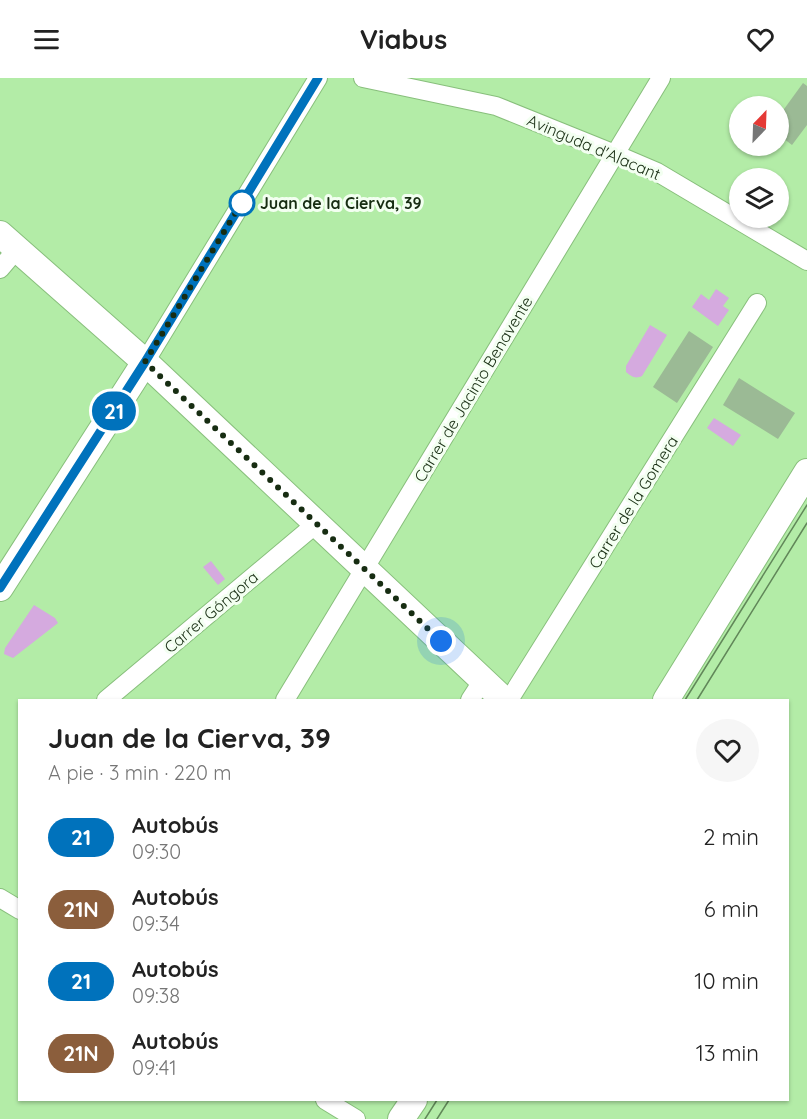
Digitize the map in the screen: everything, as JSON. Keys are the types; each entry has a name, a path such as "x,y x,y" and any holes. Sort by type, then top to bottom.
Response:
{"street":[{"path":"0,588 145,362 318,78"},
{"name":"Avinguda d'Alacant","path":"363,78 496,106 615,154 657,172 807,261"},
{"name":"Carrer de Jacinto Benavente","path":"286,699 661,78"},
{"path":"0,269 8,242 145,362 365,569 476,690 501,699"},
{"name":"Carrer de la Gomera","path":"510,699 757,303"},
{"path":"667,699 807,472"},
{"name":"Carrer Góngora","path":"107,699 316,524"},
{"path":"0,898 18,909"},
{"path":"327,1101 356,1119"},
{"path":"401,1119 413,1101"}],"green space":[{"path":"803,83 807,86 807,125 792,145 789,143 789,102"},
{"path":"689,331 713,347 677,403 653,387"},
{"path":"739,378 795,413 778,439 723,405"}],"shaded area":[{"path":"716,289 729,298 723,306 729,310 718,326 692,307 701,294 709,300"},
{"path":"650,325 667,335 642,376 634,377 626,372 626,366"},
{"path":"714,418 741,435 733,446 707,428"},
{"path":"211,561 225,579 218,585 203,567"},
{"path":"34,605 55,618 58,623 13,658 4,654 5,648"}],"tram line":[{"path":"686,699 807,505"},
{"path":"698,699 807,523"},
{"path":"425,1119 436,1101"},
{"path":"437,1119 448,1101"}],"bus line":[{"name":"21","path":"0,588 145,362 318,78"}],"place":[{"name":"Juan de la Cierva, 39","path":"242,203"}],"route":[{"path":"242,203 244,199 145,362 441,641"}]}
